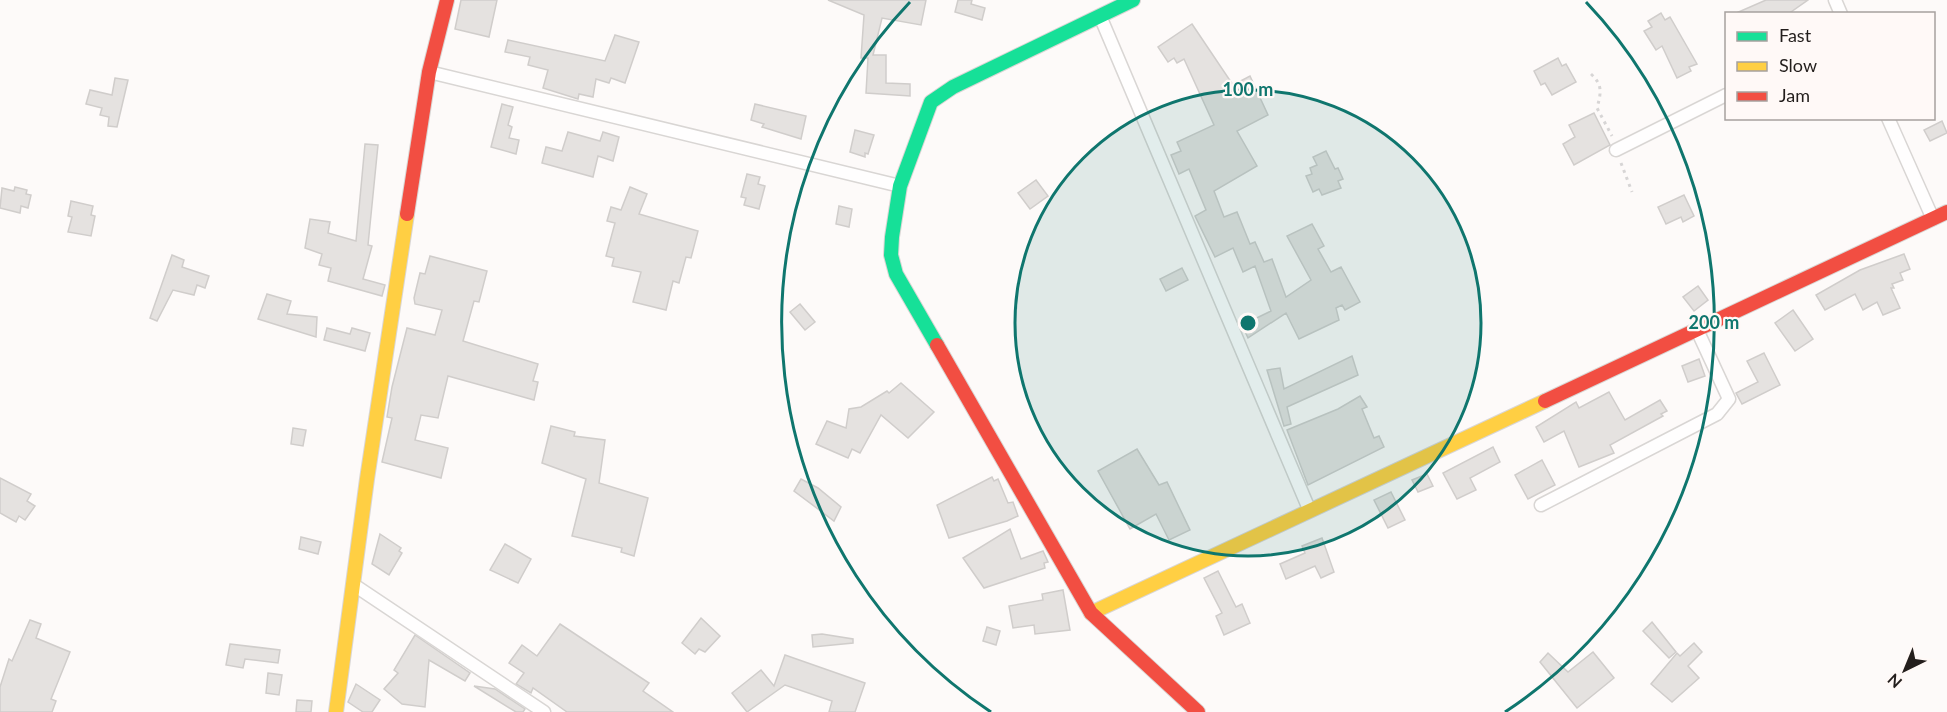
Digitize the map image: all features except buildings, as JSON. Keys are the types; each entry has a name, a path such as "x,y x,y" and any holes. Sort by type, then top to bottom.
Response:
{"street":[{"path":"336,712 367,479 429,72 447,0"},
{"path":"1133,0 952,87 932,102 900,186 891,255 896,274 1091,613 1198,712"},
{"path":"1100,16 1309,509"},
{"path":"429,72 900,186"},
{"path":"1616,150 1725,96"},
{"path":"1889,120 1933,219"},
{"path":"1091,613 1309,509 1698,332 1947,212"},
{"path":"1541,505 1717,414 1729,399 1698,332"},
{"path":"354,585 544,712"}],"path":[{"path":"1591,74 1599,82 1602,90 1597,108 1613,138 1632,192"}],"traffic: fast":[{"path":"937,345 896,274 891,255 900,186 931,102 953,87 1133,0"}],"traffic: slow":[{"path":"336,712 367,479 407,214"},
{"path":"1091,613 1545,401"}],"traffic: jam":[{"path":"407,214 429,72 447,0"},
{"path":"1545,401 1947,212"},
{"path":"937,345 1091,613 1198,712"}]}
